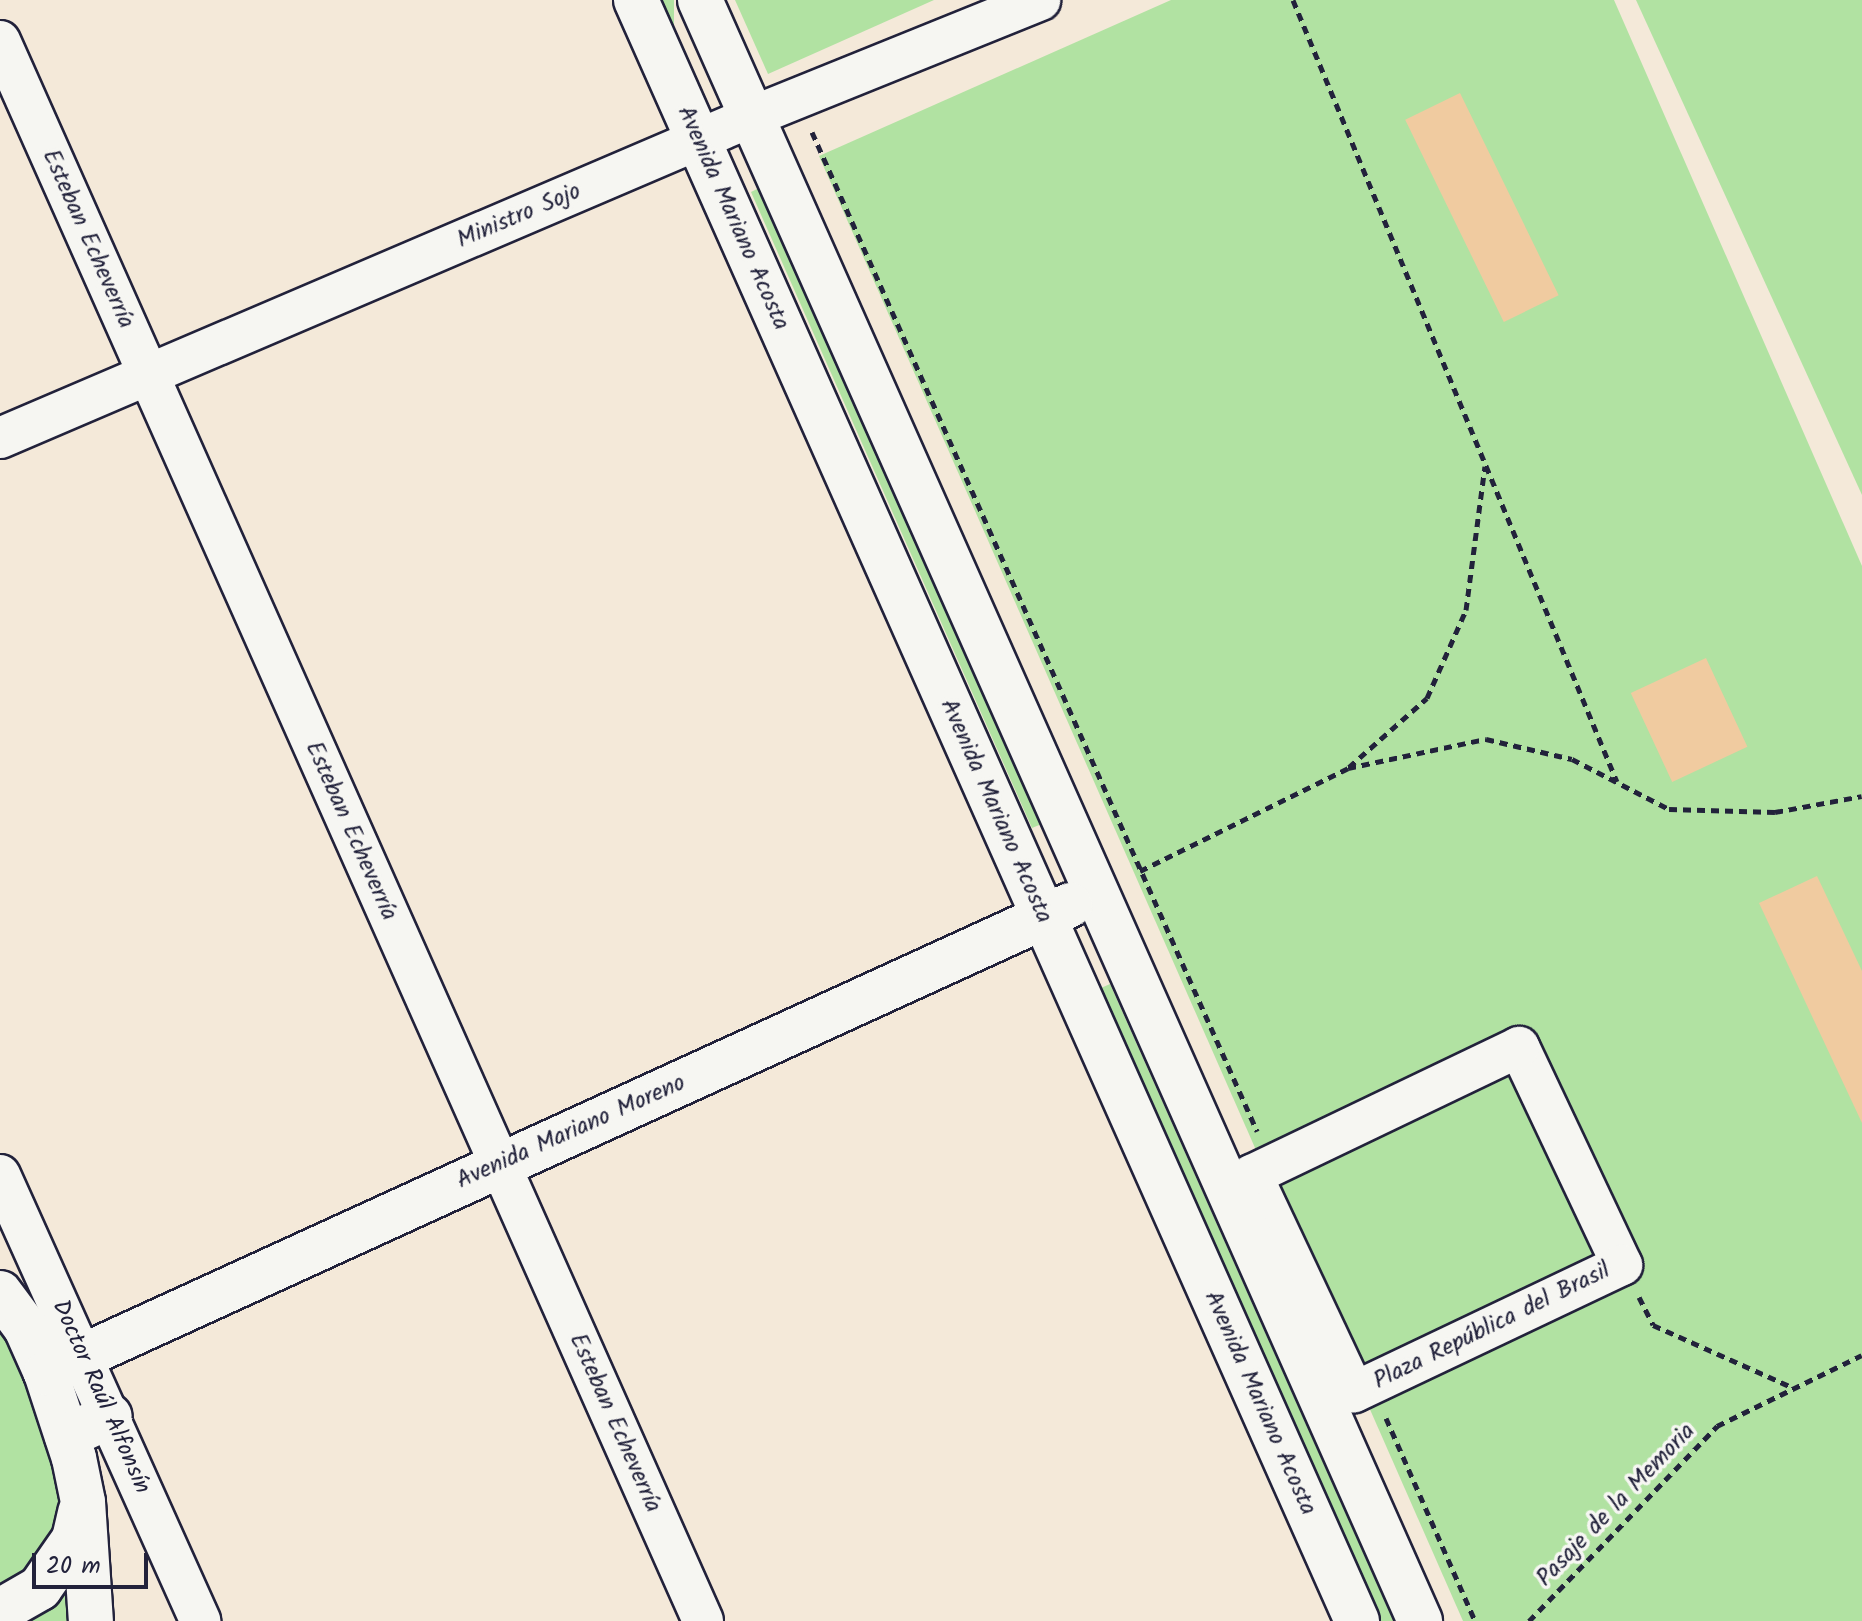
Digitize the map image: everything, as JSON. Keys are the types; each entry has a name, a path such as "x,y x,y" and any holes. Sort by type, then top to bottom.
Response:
{"main road":[{"name":"Avenida Mariano Acosta","path":"636,0 1357,1621"},
{"path":"700,0 1420,1621"},
{"name":"Avenida Mariano Moreno","path":"64,1363 1096,892"},
{"path":"0,1293 26,1328 64,1363 67,1436 83,1502 91,1621"},
{"path":"67,1436 110,1416"},
{"path":"0,1611 40,1588 63,1559 83,1502"}],"street":[{"name":"Ministro Sojo","path":"0,438 751,117 1040,0"},
{"name":"Esteban Echeverría","path":"0,41 703,1621"},
{"name":"Plaza República del Brasil","path":"1519,1047 1622,1265 1354,1392 1252,1175 1519,1047"},
{"name":"Doctor Raúl Alfonsín","path":"0,1175 64,1363 110,1416 200,1621"}],"path":[{"path":"1293,0 1617,782"},
{"path":"797,99 1273,1165"},
{"path":"1348,768 1427,698 1433,686 1466,610 1485,464"},
{"path":"1096,892 1348,768 1486,739 1572,759 1669,809 1775,812 1862,796"},
{"path":"1622,1265 1653,1325 1794,1388"},
{"name":"Pasaje de la Memoria","path":"1529,1621 1717,1426 1862,1355"},
{"path":"1371,1384 1475,1621"}],"green space":[{"path":"659,0 674,0 674,95 659,95"},
{"path":"735,0 934,0 768,74"},
{"path":"1171,0 1614,0 1862,566 1862,1621 1463,1621 819,156"},
{"path":"1636,0 1862,0 1862,495"},
{"path":"761,187 1044,823 1032,828 751,192"},
{"path":"1110,984 1393,1621 1379,1621 1098,989"},
{"path":"0,1319 67,1479 52,1550 0,1593"},
{"path":"76,1567 81,1621 10,1621"}],"building":[{"path":"1460,93 1559,295 1504,322 1405,120"},
{"path":"1706,658 1747,747 1672,782 1631,693"},
{"path":"1817,876 1862,971 1862,1123 1759,903"}]}
